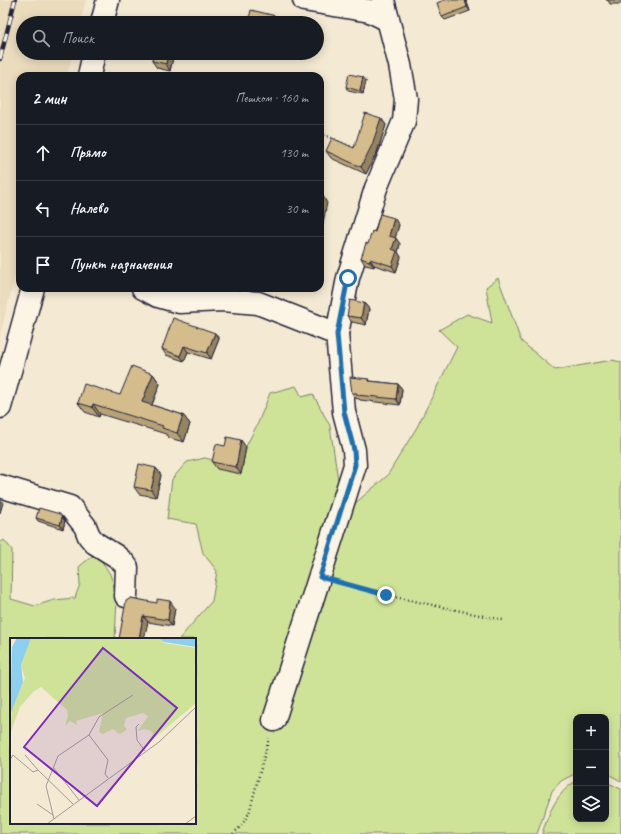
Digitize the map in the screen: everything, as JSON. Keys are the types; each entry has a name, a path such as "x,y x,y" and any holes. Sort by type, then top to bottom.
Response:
{"street":[{"path":"104,16 108,0"},
{"path":"274,720 355,465 354,450 344,412 337,334 348,278 376,188 404,121 406,99 400,65 385,10 370,11 304,0"},
{"path":"90,72 92,60"},
{"path":"0,407 32,292"},
{"path":"150,292 158,296 179,302 224,300 258,302 337,334"},
{"path":"0,486 70,507 85,526 89,536 95,543 116,556 127,567 126,596"}],"path":[{"path":"324,135 360,151"},
{"path":"320,577 386,595 503,620"},
{"path":"233,834 242,825 249,813 274,720"}],"shaded area":[{"path":"0,0 86,0 82,16 16,16 16,60 71,60 68,72 16,72 16,273 0,335"}],"green space":[{"path":"498,278 521,341 555,370 612,360 621,362 621,781 609,775 609,714 573,714 573,775 561,781 552,791 537,834 0,834 0,543 4,540 12,550 11,599 35,606 54,600 75,598 80,584 79,567 92,556 99,557 110,574 117,597 115,638 10,638 10,824 196,824 196,638 180,638 212,601 217,571 203,553 196,524 167,519 172,479 187,462 205,458 236,466 258,423 270,393 296,386 302,397 313,394 330,426 338,480 353,505 387,476 417,427 457,347 439,330 467,314 492,323 486,287"},
{"path":"573,783 573,822 609,822 609,783 621,789 621,834 542,834 550,811 558,797"}],"building":[{"path":"444,0 465,0 467,7 442,17 437,3"},
{"path":"251,10 276,16 250,16"},
{"path":"152,60 167,60 166,64"},
{"path":"349,74 363,77 360,91 346,87"},
{"path":"365,113 381,118 372,145 361,167 326,151 332,138 354,148"},
{"path":"380,214 394,218 389,236 396,238 392,249 397,251 392,266 370,259 369,261 361,258 366,243 368,244 372,231 375,232"},
{"path":"350,300 364,303 361,318 347,316"},
{"path":"173,318 215,333 207,353 184,346 180,356 162,349"},
{"path":"132,366 153,374 142,402 183,415 177,433 162,428 163,426 93,404 92,407 78,403 84,384 120,395"},
{"path":"350,377 369,379 369,381 398,384 396,399 357,395 357,393 352,393"},
{"path":"227,437 241,440 236,467 212,462 216,444 225,446"},
{"path":"139,464 156,468 151,490 134,487"},
{"path":"39,508 60,514 62,517 60,525 36,518"},
{"path":"131,598 157,603 157,599 170,601 168,620 143,616 139,638 119,638 126,601"}],"railway":[{"path":"0,59 15,0"}],"route":[{"path":"348,278 337,334 344,412 354,450 355,465 320,577 386,595"}]}
